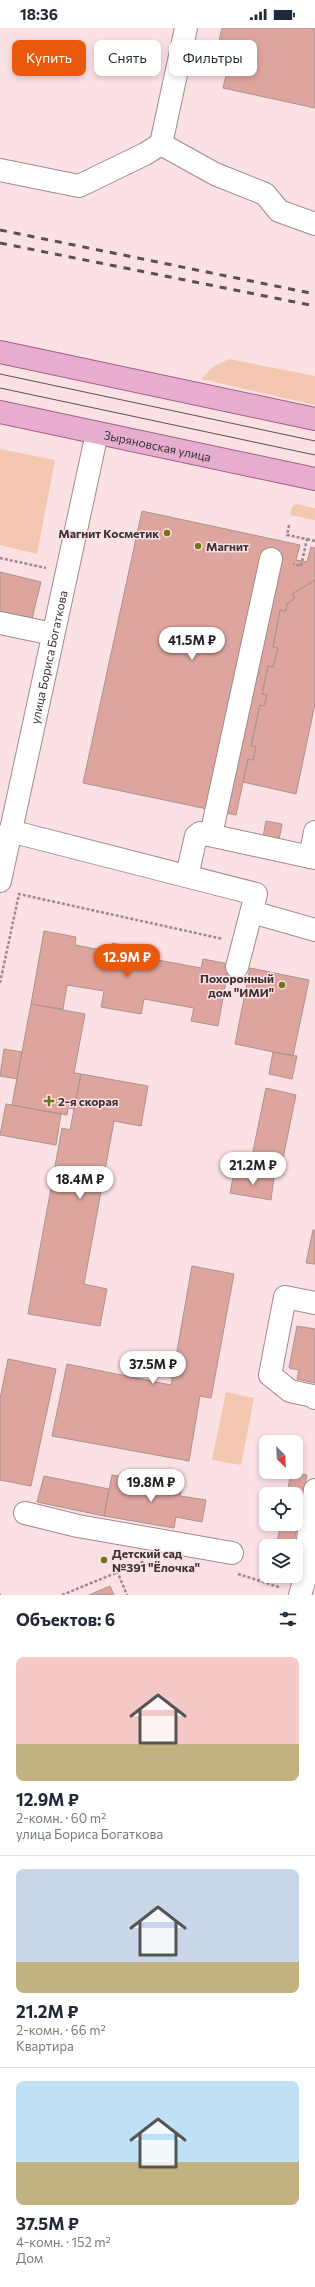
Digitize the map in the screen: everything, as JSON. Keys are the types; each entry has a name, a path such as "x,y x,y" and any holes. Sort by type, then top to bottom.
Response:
{"main road":[{"path":"0,352 315,419"},
{"name":"Зыряновская улица","path":"0,412 315,479"}],"street":[{"path":"0,170 79,186 161,144 186,28"},
{"path":"161,144 215,174 265,194 278,210 296,219 315,224"},
{"name":"улица Бориса Богаткова","path":"0,881 52,634 97,433"},
{"path":"211,835 271,559"},
{"path":"0,623 52,634"},
{"path":"10,831 256,894 238,967"},
{"path":"187,876 196,836 200,833 312,857 315,832"},
{"path":"252,912 315,930"},
{"path":"315,1303 285,1298 270,1375 290,1391 313,1396 315,1398"},
{"path":"300,1595 308,1569 308,1539 315,1490"},
{"path":"25,1513 232,1563"}],"path":[{"path":"289,526 287,535 315,541"},
{"path":"302,561 307,539"},
{"path":"0,558 66,573"},
{"path":"0,983 19,894 243,944"},
{"path":"232,1563 300,1595"},
{"path":"62,1595 117,1572 127,1595"}],"shaded area":[{"path":"229,359 315,376 315,405 201,379 213,367"},
{"path":"0,449 55,460 37,554 0,545"},
{"path":"296,504 315,508 315,520 290,515 292,507"},
{"path":"226,1392 254,1398 241,1465 212,1460"}],"building":[{"path":"222,28 315,28 315,108 223,88 226,76 257,76 257,40 219,40"},
{"path":"142,511 300,545 296,560 307,562 311,547 315,548 315,580 292,594 295,598 287,604 286,611 280,610 273,647 278,648 273,667 268,666 262,694 267,695 264,706 260,705 251,746 256,747 253,760 248,759 236,815 83,783"},
{"path":"0,572 41,582 31,623 0,615"},
{"path":"315,580 315,704 296,794 243,782 248,759 253,760 256,747 251,746 260,705 264,706 267,695 262,694 268,666 273,667 278,648 273,647 280,610 286,611 287,604 295,598 292,594"},
{"path":"266,821 282,824 279,840 263,837"},
{"path":"44,931 76,937 75,945 111,952 112,943 154,951 152,959 201,968 203,959 229,964 218,1026 191,1021 194,1008 144,999 141,1014 101,1007 104,991 67,985 63,1009 31,1004"},
{"path":"250,968 309,980 293,1056 235,1044"},
{"path":"31,1004 85,1014 74,1073 81,1074 74,1109 68,1108 67,1115 12,1105"},
{"path":"4,1049 22,1052 17,1079 0,1076"},
{"path":"273,1052 297,1056 292,1079 269,1074"},
{"path":"81,1074 148,1086 141,1126 114,1121 84,1284 107,1289 100,1326 28,1314 62,1128 70,1130"},
{"path":"266,1088 296,1095 281,1168 251,1161"},
{"path":"6,1104 61,1114 56,1145 0,1135"},
{"path":"234,1172 274,1177 271,1200 230,1193"},
{"path":"313,1230 315,1230 315,1264 306,1263"},
{"path":"192,1266 234,1274 211,1398 200,1396 189,1461 52,1436 67,1364 171,1385"},
{"path":"297,1326 315,1329 315,1383 297,1379 299,1370 289,1368"},
{"path":"8,1359 56,1369 31,1486 0,1480 0,1399"},
{"path":"303,1474 307,1475 303,1496 303,1487 288,1487 290,1479 303,1479"},
{"path":"112,1475 182,1487 180,1496 206,1500 202,1522 176,1517 174,1528 104,1516"},
{"path":"44,1476 109,1489 104,1516 37,1502"},
{"path":"279,1531 296,1531 295,1539 278,1539"},
{"path":"110,1586 114,1595 89,1595"}],"tram line":[{"path":"0,374 315,441"},
{"path":"0,388 315,455"}],"railway":[{"path":"0,230 315,294"},
{"path":"0,243 315,306"}],"place":[{"name":"Магнит Косметик","path":"167,533"},
{"name":"Магнит","path":"198,546"},
{"name":"Похоронный дом \"ИМИ\"","path":"282,985"},
{"name":"2-я скорая","path":"49,1101"},
{"name":"Детский сад №391 \"Ёлочка\"","path":"104,1560"}]}
